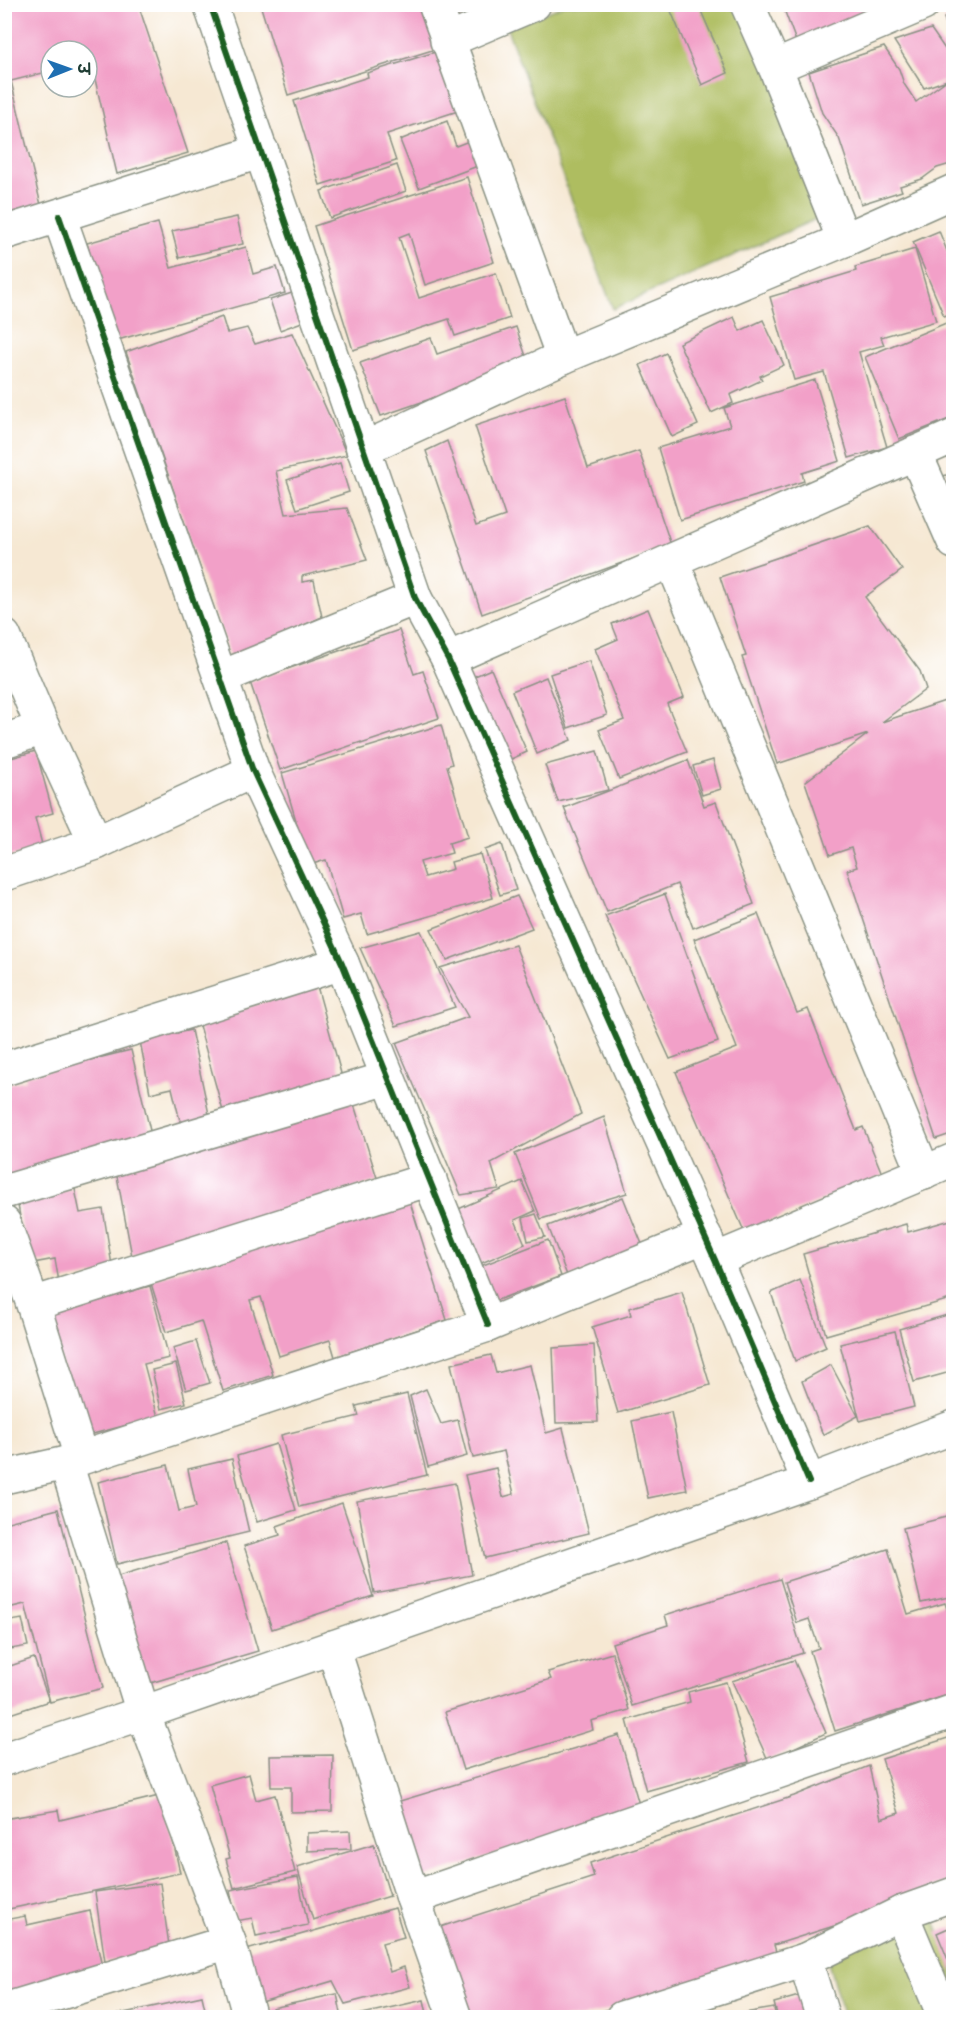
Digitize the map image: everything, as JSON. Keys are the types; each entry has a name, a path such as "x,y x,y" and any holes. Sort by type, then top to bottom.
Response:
{"street":[{"path":"210,4 415,598 448,659 710,1248 809,1482"},
{"path":"435,4 563,357"},
{"path":"447,41 534,4"},
{"path":"747,4 776,67 844,240"},
{"path":"776,67 923,4"},
{"path":"4,233 262,151"},
{"path":"363,449 563,357 844,240 954,190"},
{"path":"59,216 253,771 342,963 488,1325"},
{"path":"448,659 954,436"},
{"path":"915,453 954,542"},
{"path":"672,561 924,1173"},
{"path":"222,677 415,598"},
{"path":"4,636 96,843"},
{"path":"4,741 43,728"},
{"path":"4,874 96,843 253,771"},
{"path":"4,1069 342,963"},
{"path":"4,1192 388,1078"},
{"path":"4,1478 74,1460 488,1325 924,1173 954,1160"},
{"path":"33,1304 430,1179"},
{"path":"4,1222 33,1304 143,1713 229,1942 250,2018"},
{"path":"4,1759 809,1482 954,1427"},
{"path":"333,1647 413,1898 455,2018"},
{"path":"413,1898 954,1711"},
{"path":"640,2015 805,1960 901,1913 954,1894"},
{"path":"901,1913 945,2018"},
{"path":"4,2010 229,1942"},
{"path":"805,1960 823,2018"}],"green space":[{"path":"564,5 758,5 845,206 613,309 507,29"},
{"path":"927,1903 953,1965 953,2017 844,2017 822,1942"}],"building":[{"path":"4,4 138,4 188,153 117,174 99,96 99,39 39,39 39,74 11,81 41,205 4,214"},
{"path":"260,4 429,4 442,47 288,95"},
{"path":"443,4 501,4 449,23"},
{"path":"668,4 698,4 728,73 702,85"},
{"path":"782,4 864,4 869,16 797,44"},
{"path":"954,15 954,45 953,45 944,18"},
{"path":"931,29 954,62 954,163 937,168 922,179 900,186 902,191 861,204 839,138 822,113 809,72 884,47 899,69 904,84 916,102 947,80 924,88 894,41"},
{"path":"442,50 461,110 387,134 396,161 320,185 294,101 368,77 367,73"},
{"path":"447,121 456,146 474,139 483,164 419,188 400,140"},
{"path":"397,165 406,191 330,218 321,191"},
{"path":"467,177 494,262 425,285 409,233 399,237 419,298 496,273 510,318 455,336 449,319 353,350 314,226"},
{"path":"237,217 243,244 179,258 172,231"},
{"path":"158,223 171,268 246,247 253,274 277,267 285,293 114,341 87,243"},
{"path":"939,231 947,251 954,248 953,330 947,315 944,316 913,242"},
{"path":"915,249 936,321 881,337 884,345 859,352 887,447 849,458 824,372 794,380 770,297 856,271 855,267"},
{"path":"292,293 302,322 280,330 270,300"},
{"path":"222,317 227,333 247,328 255,344 292,333 347,455 276,471 286,514 347,508 367,560 302,576 302,582 314,580 322,617 231,658 126,352"},
{"path":"734,317 740,331 763,320 784,365 760,376 762,380 730,395 733,403 711,413 679,343"},
{"path":"946,323 954,341 954,417 899,439 865,357"},
{"path":"516,327 529,365 381,416 360,363 431,338 437,354"},
{"path":"666,353 698,425 672,437 640,365"},
{"path":"815,380 840,461 802,473 804,481 680,520 658,448 730,426 724,408"},
{"path":"565,396 588,468 639,451 671,545 482,614 426,451 447,441 476,526 505,516 475,426"},
{"path":"340,463 349,492 297,509 287,480"},
{"path":"954,472 954,532 933,480"},
{"path":"870,526 902,570 865,597 920,671 926,689 882,722 945,701 954,725 954,1133 936,1139 847,870 857,867 851,848 830,855 805,782 868,734 777,764 742,657 746,656 720,577"},
{"path":"648,609 684,697 667,704 687,752 619,779 599,730 624,720 595,649 618,639 612,624"},
{"path":"399,630 414,674 423,671 439,718 280,770 250,682"},
{"path":"589,661 607,715 568,728 550,674"},
{"path":"491,669 527,752 502,763 466,680"},
{"path":"546,677 571,740 537,754 512,691"},
{"path":"441,725 452,764 447,766 468,837 449,843 452,853 420,862 425,877 453,869 451,862 480,854 493,898 367,934 361,914 343,919 326,860 309,865 282,773"},
{"path":"36,751 53,813 35,818 43,848 4,858 4,760"},
{"path":"597,751 608,790 558,802 545,765"},
{"path":"688,760 704,806 716,802 754,904 693,928 677,884 607,912 564,808"},
{"path":"713,760 721,789 702,795 693,766"},
{"path":"502,844 516,890 500,895 485,850"},
{"path":"665,894 718,1042 670,1059 605,916"},
{"path":"517,896 532,928 447,960 431,929"},
{"path":"758,914 797,1013 808,1009 856,1130 863,1127 883,1176 744,1231 676,1072 737,1048 694,939"},
{"path":"421,931 455,1007 396,1026 360,948"},
{"path":"515,945 581,1114 491,1163 499,1189 461,1195 396,1043 468,1017 440,968"},
{"path":"317,986 342,1077 223,1111 198,1022"},
{"path":"191,1030 210,1119 181,1125 172,1088 150,1093 140,1041"},
{"path":"131,1050 152,1139 4,1183 4,1085 26,1080 25,1076"},
{"path":"351,1095 378,1181 132,1256 116,1171"},
{"path":"604,1117 627,1193 541,1219 515,1154"},
{"path":"522,1181 535,1211 515,1220 525,1244 477,1265 454,1211"},
{"path":"75,1189 80,1213 103,1209 113,1272 59,1282 55,1259 28,1264 17,1199"},
{"path":"623,1197 644,1249 568,1278 548,1226"},
{"path":"409,1199 447,1320 335,1357 330,1340 279,1356 261,1297 250,1300 273,1375 223,1391 201,1321 166,1332 150,1280"},
{"path":"536,1214 545,1237 528,1241 523,1218"},
{"path":"954,1219 954,1298 826,1335 803,1254 906,1224 908,1232"},
{"path":"548,1240 561,1276 492,1302 478,1267"},
{"path":"800,1280 826,1347 795,1361 771,1293"},
{"path":"150,1286 169,1358 144,1364 158,1417 81,1437 48,1314"},
{"path":"682,1292 710,1385 618,1413 592,1327 631,1315 629,1308"},
{"path":"954,1313 954,1371 914,1382 899,1329"},
{"path":"895,1331 914,1407 860,1421 840,1344"},
{"path":"196,1341 210,1383 186,1390 173,1348"},
{"path":"594,1345 598,1422 556,1423 553,1348"},
{"path":"491,1355 496,1373 530,1365 546,1433 563,1428 589,1533 485,1558 465,1475 496,1468 503,1497 514,1494 504,1451 473,1458 451,1364"},
{"path":"176,1364 186,1403 161,1409 152,1370"},
{"path":"831,1365 858,1416 823,1435 802,1381"},
{"path":"426,1389 441,1424 458,1420 467,1456 428,1467 410,1396"},
{"path":"407,1394 427,1475 299,1507 281,1435 359,1416 356,1406"},
{"path":"671,1412 687,1490 648,1498 632,1421"},
{"path":"276,1444 296,1510 257,1522 237,1456"},
{"path":"232,1459 249,1532 117,1564 98,1482 168,1465 179,1511 196,1507 188,1469"},
{"path":"455,1483 472,1575 374,1593 357,1501"},
{"path":"342,1503 373,1596 272,1629 244,1546 280,1535 277,1526"},
{"path":"58,1509 103,1688 50,1702 25,1604 4,1609 4,1523"},
{"path":"954,1515 954,1596 921,1603 903,1528"},
{"path":"226,1543 258,1651 147,1684 115,1577"},
{"path":"888,1549 908,1614 945,1603 954,1630 954,1693 835,1731 810,1651 819,1648 809,1619 797,1623 784,1582"},
{"path":"780,1579 803,1653 632,1706 612,1643 668,1625 665,1615"},
{"path":"22,1619 28,1646 11,1649 5,1622"},
{"path":"612,1653 629,1710 591,1721 593,1730 463,1770 445,1712 551,1679 548,1672"},
{"path":"34,1658 49,1701 4,1716 4,1668"},
{"path":"794,1660 826,1733 768,1760 732,1681"},
{"path":"726,1682 749,1762 646,1791 627,1720 690,1702 688,1692"},
{"path":"619,1735 640,1808 413,1881 390,1804"},
{"path":"954,1736 954,1879 859,1918 774,1945 777,1955 581,2018 462,2018 434,1929 594,1877 590,1863 794,1796 869,1766 881,1819 899,1813 882,1759"},
{"path":"333,1755 332,1811 291,1812 291,1787 271,1787 270,1756"},
{"path":"249,1774 256,1800 275,1795 295,1872 234,1888 226,1859 230,1858 210,1785"},
{"path":"163,1795 180,1873 4,1910 4,1819 58,1810 60,1820"},
{"path":"350,1831 351,1849 307,1851 307,1833"},
{"path":"374,1844 390,1896 313,1920 297,1867"},
{"path":"298,1877 308,1925 256,1936 252,1918 236,1921 230,1890"},
{"path":"160,1883 170,1952 105,1962 95,1892"},
{"path":"395,1908 404,1937 382,1943 390,1972 404,1967 410,1987 345,2004 333,1981 258,2003 243,1951"},
{"path":"90,1911 104,1976 4,1998 4,1920 25,1916 27,1925"},
{"path":"953,1926 953,1972 937,1933"},
{"path":"337,1994 342,2018 275,2018 272,2008"},
{"path":"202,1996 207,2018 106,2017"},
{"path":"799,1996 805,2018 778,2018 774,2003"},
{"path":"424,2000 428,2018 349,2018 349,2017"},
{"path":"774,2008 776,2018 727,2018 727,2016"}],"cycle path":[{"path":"210,4 415,598 448,659 715,1260 809,1482"},
{"path":"59,216 253,771 342,963 488,1325"}]}
